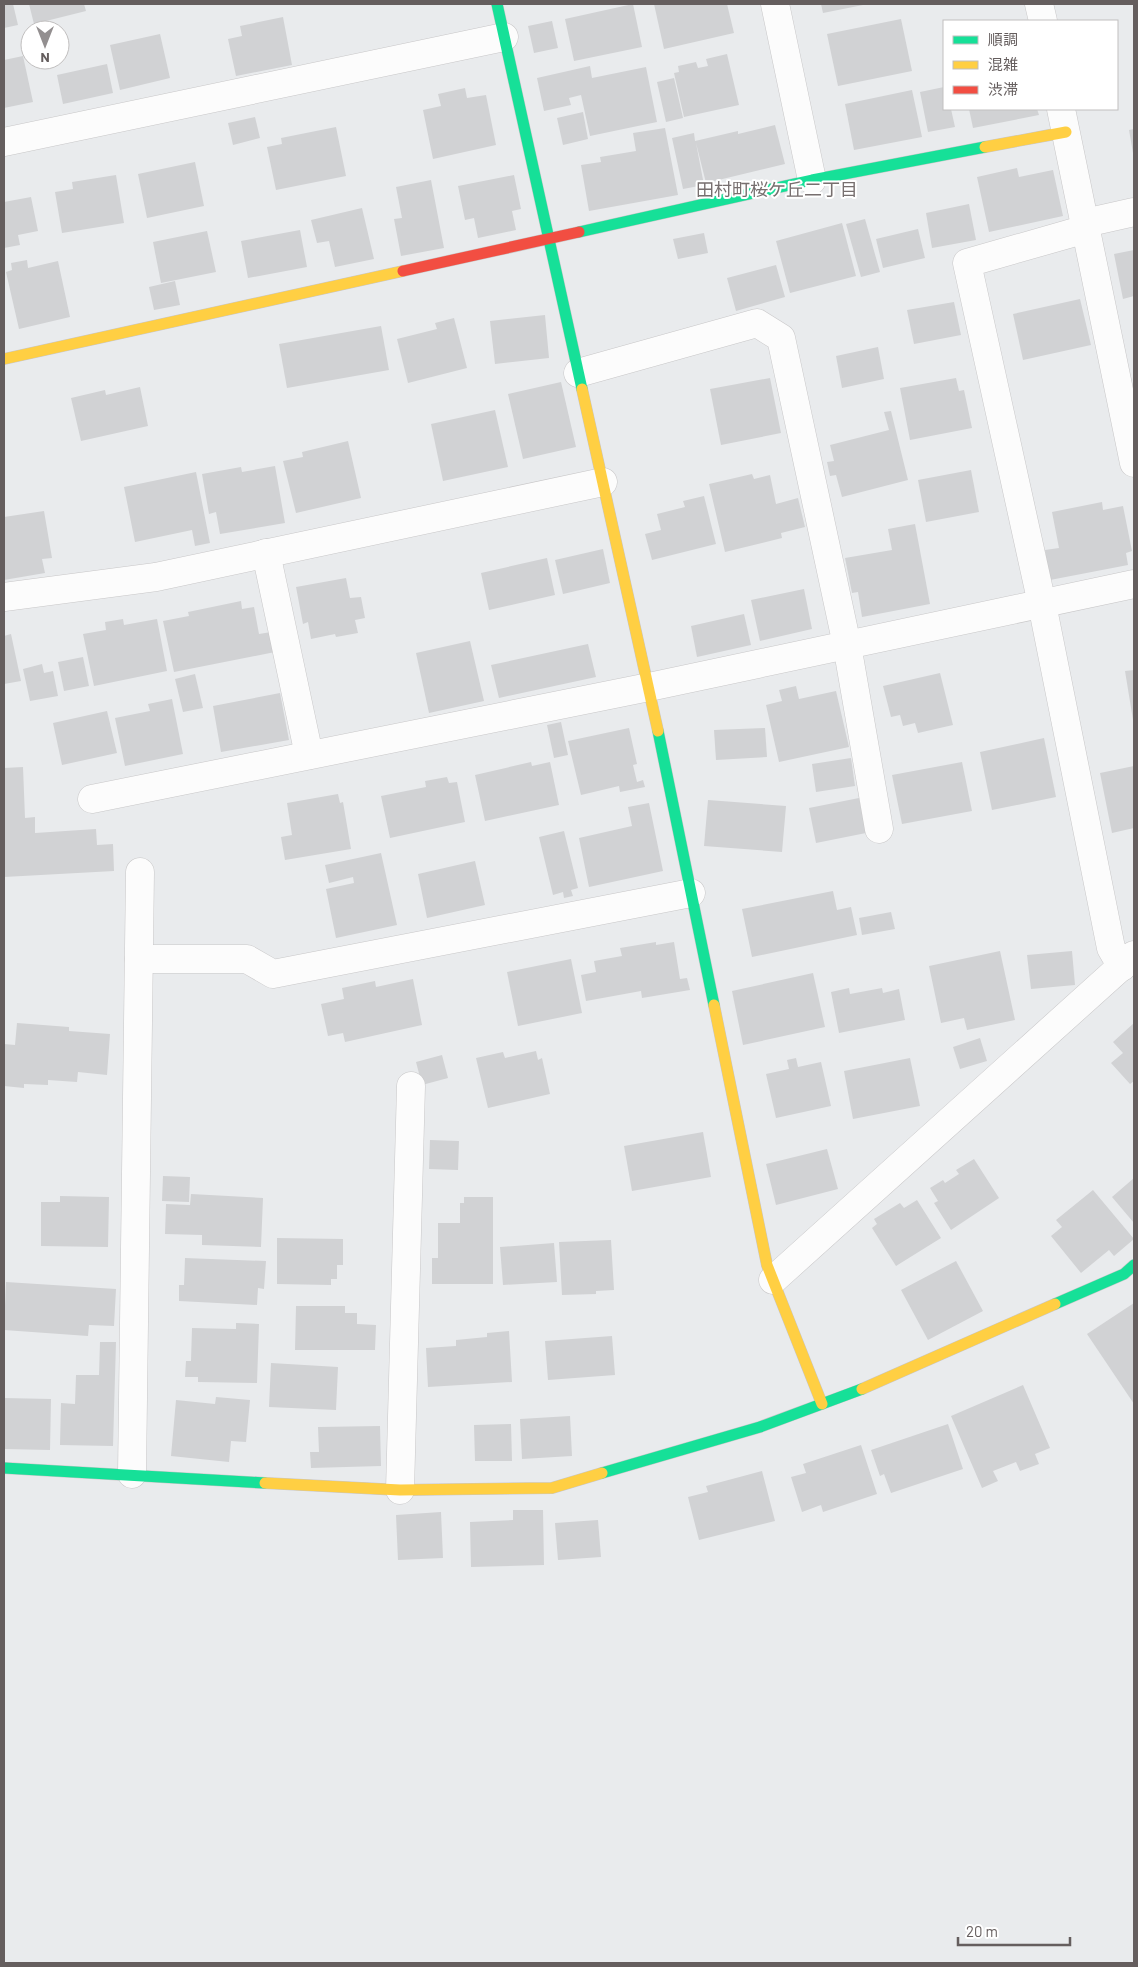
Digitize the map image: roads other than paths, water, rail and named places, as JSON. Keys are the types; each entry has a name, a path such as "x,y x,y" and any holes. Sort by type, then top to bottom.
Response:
{"street":[{"path":"497,4 649,687 767,1265 822,1404"},
{"path":"775,4 812,180"},
{"path":"1040,4 1043,20"},
{"path":"4,142 504,38"},
{"path":"4,359 812,180 1063,120 1086,226 1127,394 1134,463"},
{"path":"773,1280 1128,961 1111,948 1042,604 967,263 1134,212"},
{"path":"578,373 757,323 781,338 847,645 879,829"},
{"path":"4,597 156,576 603,482"},
{"path":"266,553 309,755"},
{"path":"92,799 649,687 1134,584"},
{"path":"132,1474 140,872"},
{"path":"139,959 247,959 273,974 691,893"},
{"path":"400,1490 411,1086"},
{"path":"4,1468 400,1490 552,1488 760,1427 855,1392 1124,1274 1134,1266"}],"district":[{"name":"田村町桜ケ丘二丁目","path":"777,189"}]}
